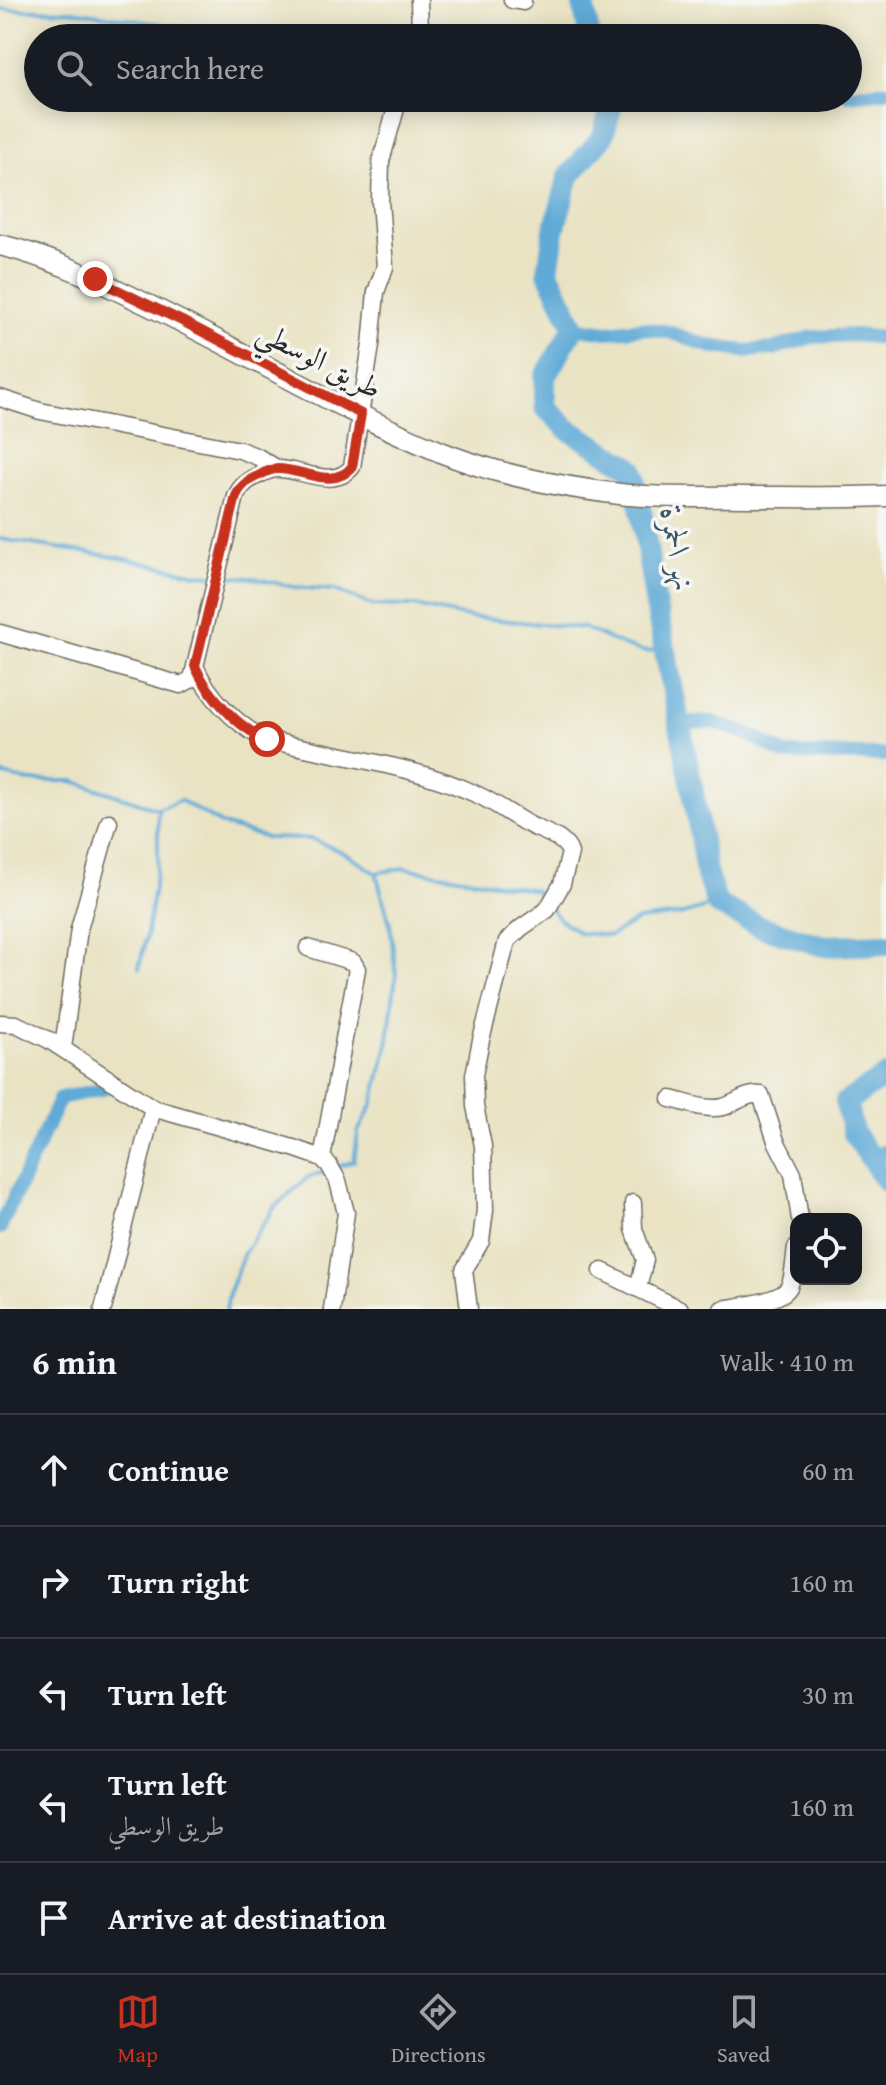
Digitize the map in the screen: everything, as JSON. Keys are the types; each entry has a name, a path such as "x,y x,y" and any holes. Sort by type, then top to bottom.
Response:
{"main road":[{"name":"طريق الوسطي","path":"0,245 95,279 361,414 472,464 622,495 886,496"}],"street":[{"path":"419,0 420,24"},
{"path":"0,398 40,411 240,450 278,469 330,479 347,474 352,467 361,414 376,292 385,267 380,201 381,161 395,112"},
{"path":"0,633 181,685 192,679 236,496 240,488 254,478 278,469"},
{"path":"195,666 221,705 262,738 373,761 429,777 476,794 568,846 570,853 562,884 551,903 507,941 476,1063 474,1090 483,1146 485,1210 481,1241 464,1270 469,1309"},
{"path":"63,1048 79,929 109,822"},
{"path":"308,948 353,962 357,969 325,1161"},
{"path":"0,1023 16,1024 63,1048 153,1108 279,1144 325,1161 338,1181 346,1213 332,1309"},
{"path":"671,1099 715,1108 746,1096 761,1095 776,1141 793,1174 799,1213"},
{"path":"103,1309 153,1108"},
{"path":"633,1203 634,1229 645,1260 638,1288"},
{"path":"602,1271 680,1309"},
{"path":"722,1309 771,1299 783,1293 790,1281"}],"waterway":[{"name":"نهر الحمرة","path":"582,0 587,24"},
{"path":"0,9 74,11 161,24"},
{"path":"862,94 886,91"},
{"name":"نهر الحمرة","path":"610,112 603,136 569,176 554,230 548,272 574,327 545,377 545,407 569,430 632,468 706,873 717,904 759,926 823,946 886,944"},
{"path":"574,327 607,332 643,328 669,332 709,346 743,351 773,349 812,337 854,335 886,338"},
{"path":"0,539 213,575"},
{"path":"222,576 335,590 372,605 415,606 468,617 584,628 646,652 665,648"},
{"path":"680,723 713,722 750,735 785,754 886,755"},
{"path":"0,774 29,781 73,781 158,809 180,800 223,825 267,838 312,839 346,854 376,873 404,868 535,890 545,902"},
{"path":"139,968 158,860 158,809"},
{"path":"334,1168 354,1161 358,1132 373,1103 387,1048 396,975 390,924 376,873"},
{"path":"551,909 559,919 580,933 610,936 638,920 680,915 717,904"},
{"name":"نهر الحمرة","path":"886,1076 846,1102 853,1132 886,1181"},
{"path":"0,1228 60,1098 103,1089"},
{"path":"869,1156 886,1151"},
{"path":"226,1309 244,1253 274,1208 307,1178 326,1171"}],"route":[{"path":"95,279 361,414 352,467 347,474 330,479 278,469 267,471 246,482 236,496 195,666 221,705 252,732 267,739"}]}
